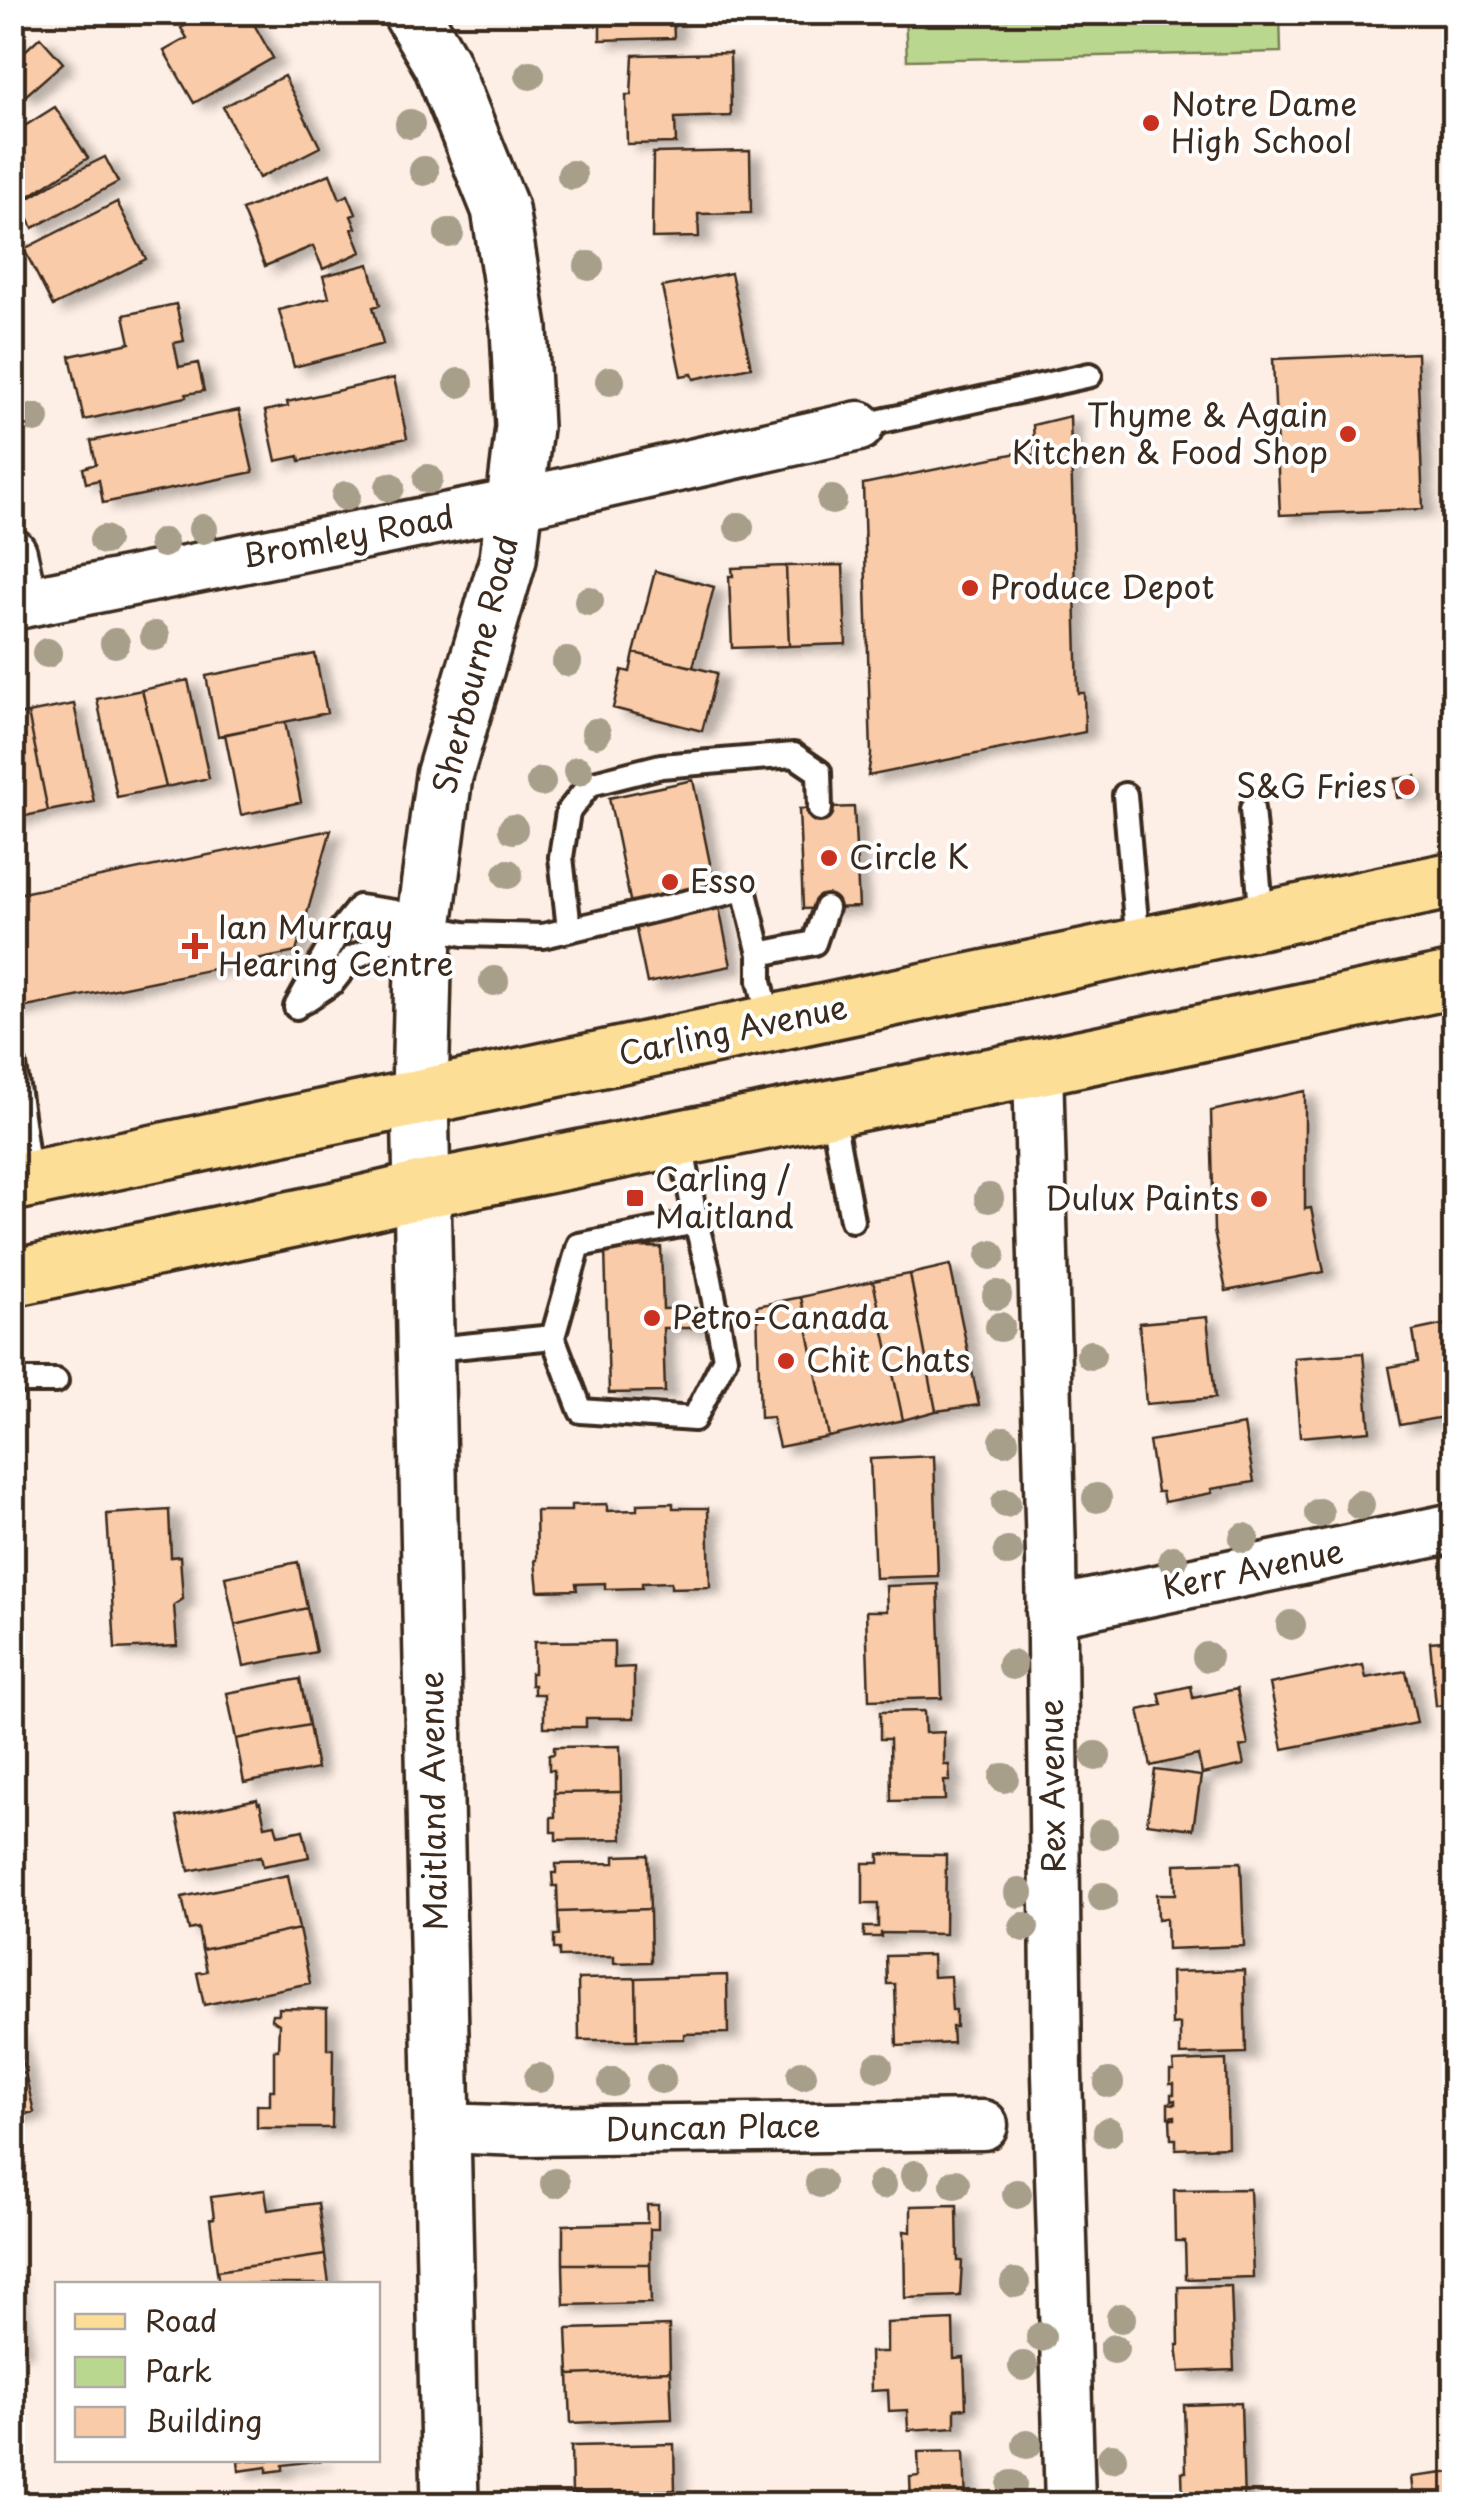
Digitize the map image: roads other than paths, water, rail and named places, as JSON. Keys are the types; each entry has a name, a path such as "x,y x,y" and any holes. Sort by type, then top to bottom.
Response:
{"main road":[{"name":"Sherbourne Road","path":"411,12 441,63 500,209 519,328 524,427 508,560 444,776 424,926 420,1098"},
{"name":"Carling Avenue","path":"21,1181 1454,880"},
{"path":"12,1278 421,1190 1454,980"},
{"name":"Maitland Avenue","path":"420,1098 450,2504"}],"street":[{"name":"Bromley Road","path":"18,604 514,504 859,426"},
{"path":"12,552 18,604"},
{"name":"Rex Avenue","path":"1038,1066 1052,1612 1056,2074 1070,2504"},
{"name":"Kerr Avenue","path":"1052,1612 1454,1528"},
{"name":"Duncan Place","path":"442,2128 524,2131 983,2125"}],"lane":[{"path":"859,426 1090,376"},
{"path":"570,929 561,857 568,812 590,784 662,766 794,755 818,772 820,809"},
{"path":"1124,795 1138,946"},
{"path":"1252,809 1262,919"},
{"path":"424,926 352,958 333,982 296,1007 334,937 359,907 394,912 424,926 464,934 543,936 744,888 760,954 760,980 770,1023"},
{"path":"760,954 814,943 826,908"},
{"path":"14,1066 21,1181"},
{"path":"830,1108 852,1220"},
{"path":"680,1138 725,1358 694,1418 581,1410 553,1338 580,1245 696,1222"},
{"path":"424,1350 553,1338"},
{"path":"12,1380 56,1380"}],"place":[{"name":"Notre Dame High School","path":"1151,123"},
{"name":"Thyme & Again Kitchen & Food Shop","path":"1348,434"},
{"name":"Produce Depot","path":"970,588"},
{"name":"S&G Fries","path":"1407,787"},
{"name":"Circle K","path":"829,858"},
{"name":"Esso","path":"670,882"},
{"name":"Ian Murray Hearing Centre","path":"195,946"},
{"name":"Carling / Maitland","path":"635,1198"},
{"name":"Dulux Paints","path":"1259,1199"},
{"name":"Petro-Canada","path":"652,1318"},
{"name":"Chit Chats","path":"786,1361"}]}
